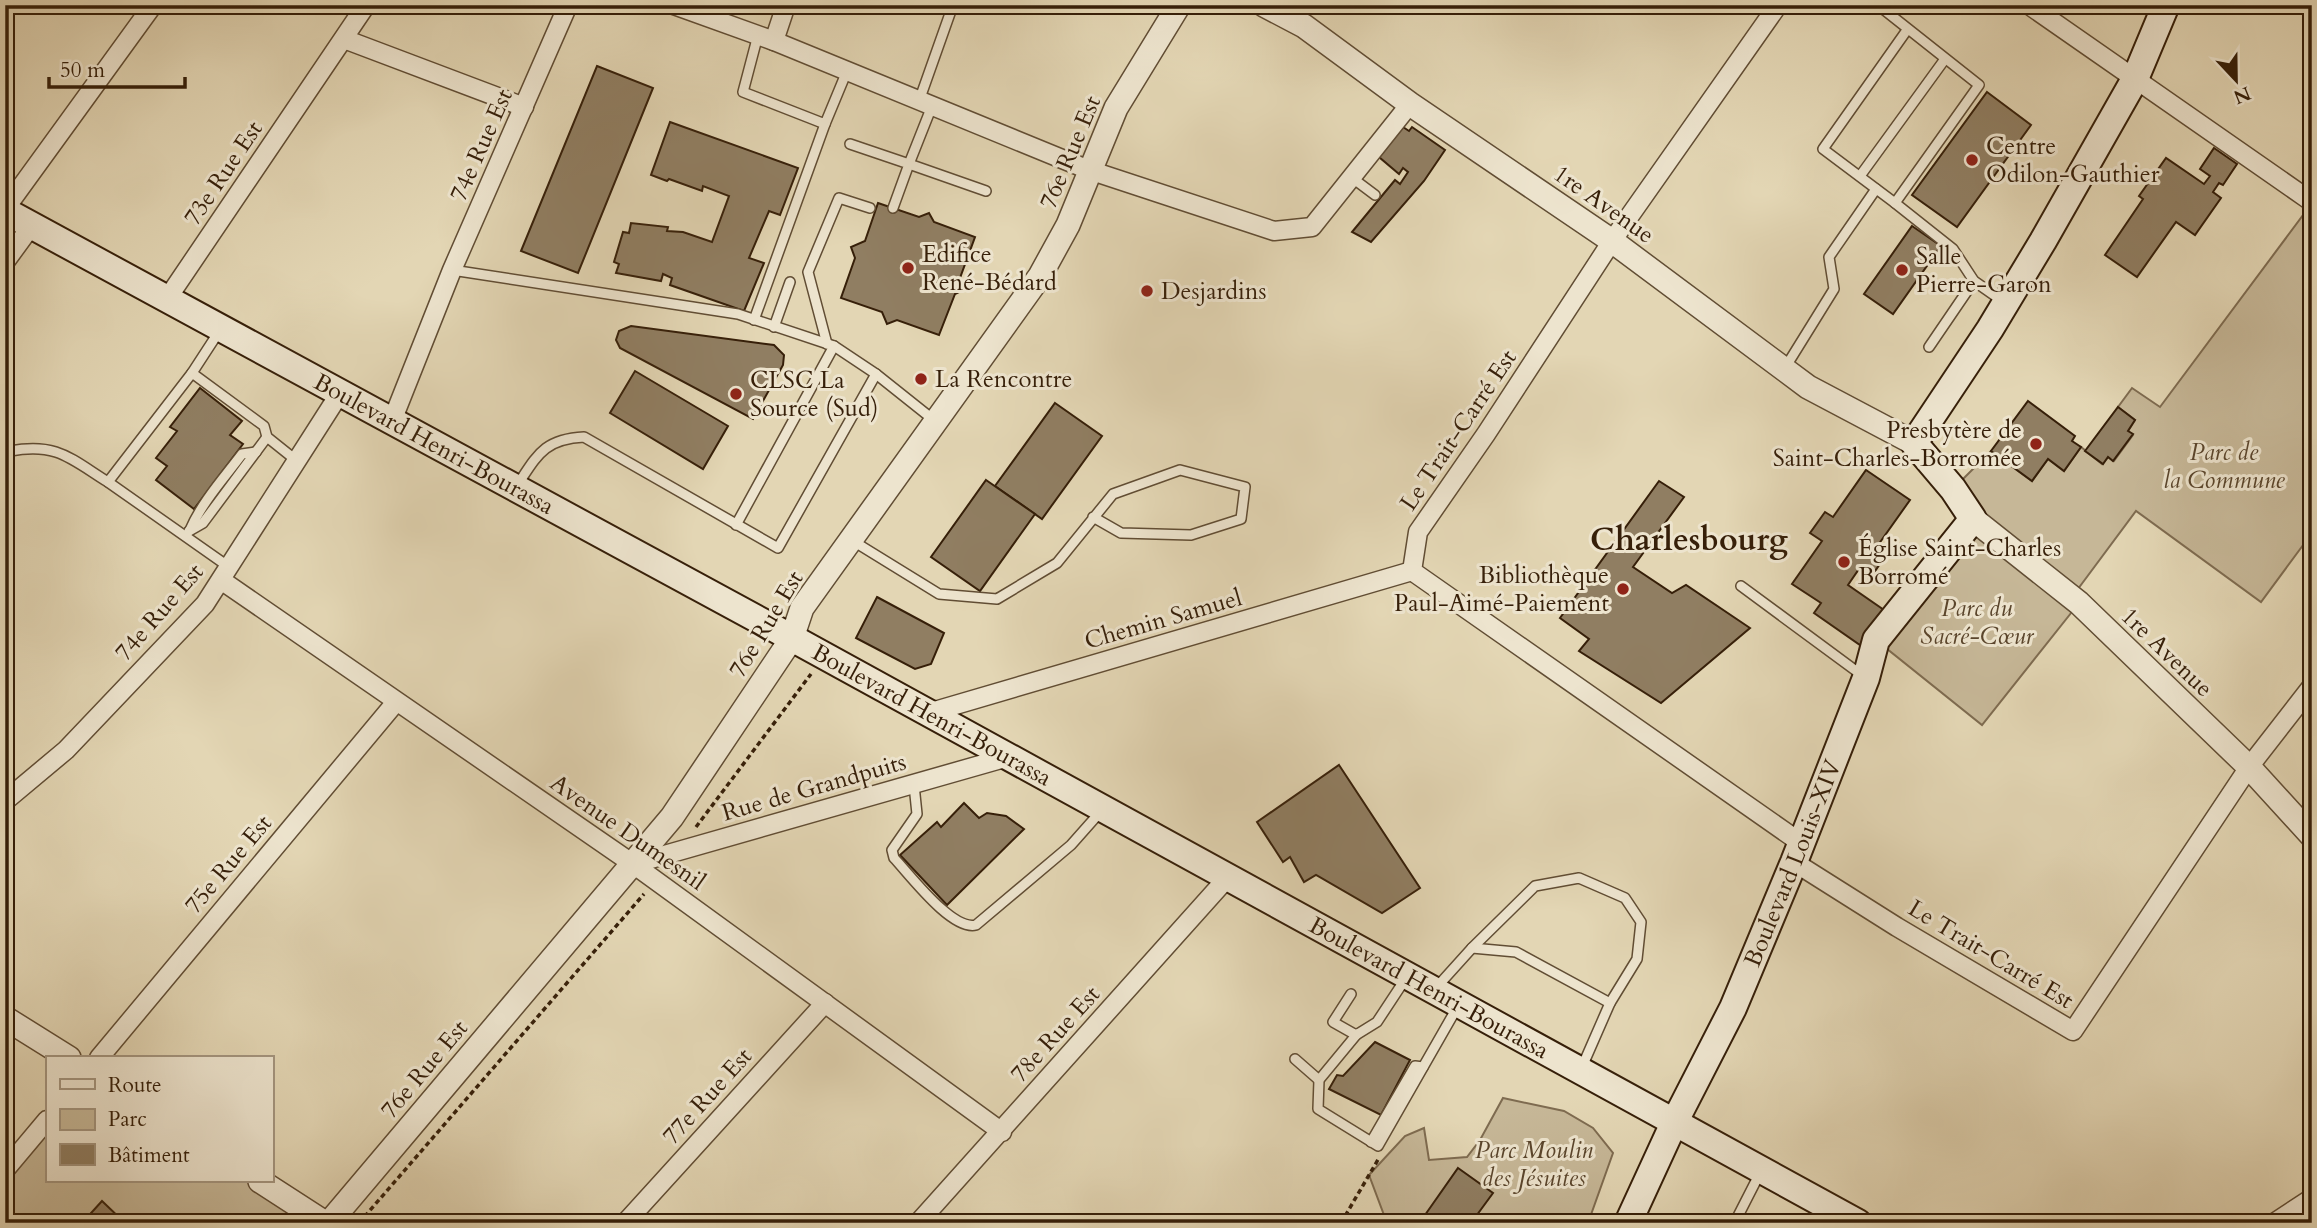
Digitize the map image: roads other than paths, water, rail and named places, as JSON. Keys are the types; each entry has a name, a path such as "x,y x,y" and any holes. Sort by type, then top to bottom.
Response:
{"main road":[{"path":"1973,519 1953,489 1914,443 2005,303 2134,79 2166,5"},
{"name":"Boulevard Henri-Bourassa","path":"5,210 1858,1223"},
{"name":"Boulevard Louis-XIV","path":"1628,1223 1674,1123 1732,1008 1866,678 1876,640 1973,519"}],"street":[{"path":"5,210 153,5"},
{"name":"73e Rue Est","path":"167,299 366,5"},
{"name":"74e Rue Est","path":"392,421 452,270 568,5"},
{"path":"674,5 766,38 1089,170 1274,231 1312,227 1410,104"},
{"path":"766,38 786,5"},
{"name":"76e Rue Est","path":"327,1223 672,817 792,638 802,608 1041,276 1068,225 1116,108 1178,5"},
{"name":"1re Avenue","path":"1264,5 1304,26 1410,104 1612,241 1808,387 1914,443"},
{"name":"Le Trait-Carré Est","path":"1778,5 1612,241 1419,532 1412,571 1897,927 2073,1031 2249,767"},
{"path":"2029,5 2312,202"},
{"path":"344,39 524,107"},
{"path":"5,262 32,225"},
{"name":"74e Rue Est","path":"5,802 66,750 205,604 340,393"},
{"name":"1re Avenue","path":"1973,519 2079,603 2249,767 2312,836"},
{"name":"Chemin Samuel","path":"928,713 1412,571"},
{"name":"Avenue Dumesnil","path":"225,573 396,702 655,880 1002,1132"},
{"path":"2249,767 2312,686"},
{"name":"75e Rue Est","path":"101,1056 396,702"},
{"name":"Rue de Grandpuits","path":"632,864 1008,757"},
{"name":"78e Rue Est","path":"918,1223 1228,877"},
{"name":"77e Rue Est","path":"625,1223 825,1003"},
{"path":"5,1018 66,1056"},
{"path":"5,1170 46,1121"},
{"path":"262,1182 327,1223"},
{"path":"2274,1223 2312,1198"}],"lane":[{"path":"893,208 909,164 953,5"},
{"path":"1878,5 1979,85 1895,203"},
{"path":"1907,30 1823,149 1953,249 1974,281 2005,303"},
{"path":"766,38 743,92 825,124"},
{"path":"1860,176 1945,59"},
{"path":"754,320 847,71"},
{"path":"850,144 986,191"},
{"path":"1351,177 1375,195"},
{"path":"1784,369 1834,289 1829,257 1876,189"},
{"path":"736,525 831,345 808,272 839,198 870,208"},
{"path":"452,270 738,314 831,345 876,374 935,421"},
{"path":"1929,346 1974,281"},
{"path":"774,327 790,282"},
{"path":"108,482 192,373 221,328"},
{"path":"192,373 264,426 267,437 297,461"},
{"path":"515,488 542,450 564,438 584,437 778,548 876,374"},
{"path":"187,533 201,508 242,454 256,452 267,437"},
{"path":"7,452 28,447 53,449 187,533 225,573"},
{"path":"851,541 939,594 997,599 1057,564 1093,517 1113,494 1181,470 1245,487 1241,519 1191,535 1121,533 1093,517"},
{"path":"1741,586 1866,678"},
{"path":"914,785 917,814 892,850 894,858 946,914 970,927 976,925 1071,845 1103,809"},
{"path":"1433,990 1535,886 1579,878 1625,898 1641,922 1637,959 1610,1003 1580,1071"},
{"path":"1472,948 1516,952 1610,1003"},
{"path":"1407,976 1377,1022 1357,1034 1319,1080 1318,1109 1378,1146 1459,1005"},
{"path":"1351,993 1332,1022 1357,1034"},
{"path":"1295,1059 1319,1080"},
{"path":"1746,1223 1737,1217 1761,1170"}],"place":[{"name":"Centre Odilon-Gauthier","path":"1972,160"},
{"name":"Edifice René-Bédard","path":"908,268"},
{"name":"Salle Pierre-Garon","path":"1902,270"},
{"name":"Desjardins","path":"1147,291"},
{"name":"La Rencontre","path":"921,379"},
{"name":"CLSC La Source (Sud)","path":"736,394"},
{"name":"Presbytère de Saint-Charles-Borromée","path":"2036,444"},
{"name":"Église Saint-Charles Borromé","path":"1844,562"},
{"name":"Bibliothèque Paul-Aimé-Paiement","path":"1623,589"}],"district":[{"name":"Charlesbourg","path":"1689,539"}],"park label":[{"name":"Parc de la Commune","path":"2224,466"},
{"name":"Parc du Sacré-Cœur","path":"1977,622"},
{"name":"Parc Moulin des Jésuites","path":"1534,1164"}]}
